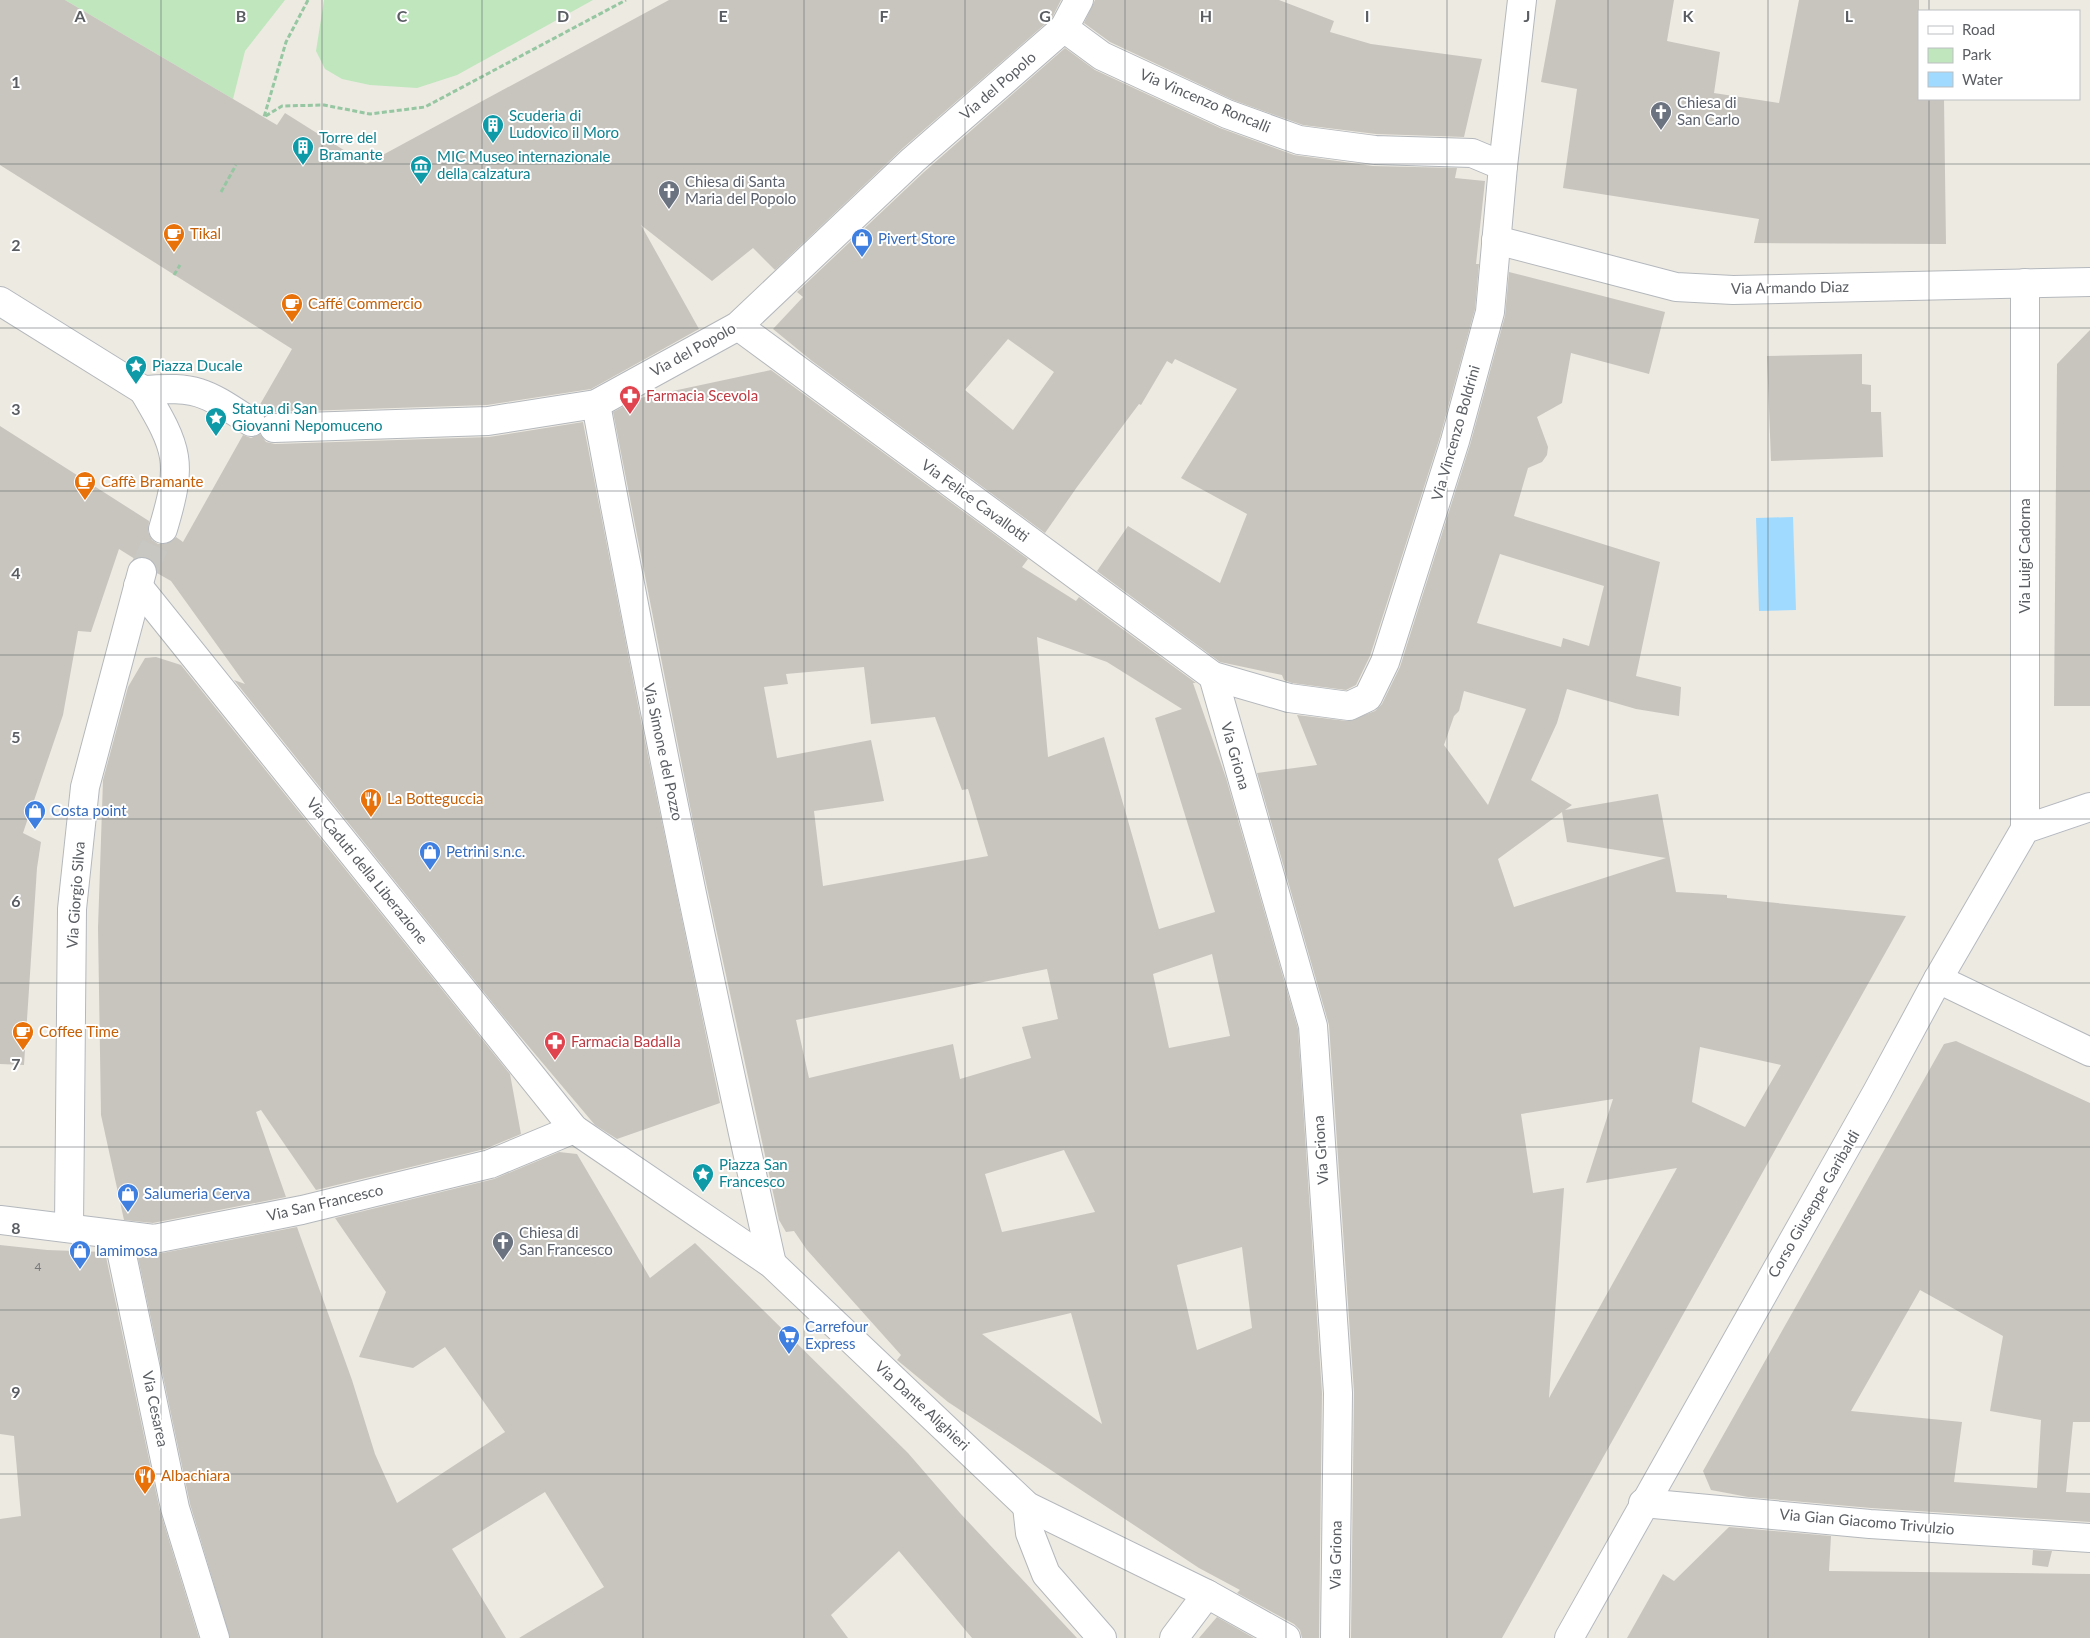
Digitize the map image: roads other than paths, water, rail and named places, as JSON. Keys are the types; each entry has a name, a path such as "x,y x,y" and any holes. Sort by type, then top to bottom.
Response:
{"street":[{"name":"Via del Popolo","path":"143,390 177,388 197,390 262,425 488,421 596,404 738,326 913,160 1064,28 1079,0"},
{"name":"Via Vincenzo Boldrini","path":"1212,676 1289,698 1349,706 1368,696 1385,662 1455,441 1490,312 1502,166 1522,0"},
{"name":"Via Vincenzo Roncalli","path":"1064,28 1102,56 1227,114 1299,140 1375,150 1472,153 1502,166"},
{"name":"Via Armando Diaz","path":"1496,240 1676,287 1733,290 2090,282"},
{"name":"Via Luigi Cadorna","path":"2025,283 2025,829"},
{"path":"0,301 143,390 162,422 174,451 177,470 174,490 163,529"},
{"name":"Via Felice Cavallotti","path":"738,326 1212,676"},
{"name":"Via Simone del Pozzo","path":"596,404 642,652 735,1098 772,1264"},
{"name":"Via Caduti della Liberazione","path":"140,578 574,1129 772,1264"},
{"name":"Via Giorgio Silva","path":"69,1227 72,909 85,787 140,578"},
{"name":"Via Griona","path":"1212,676 1313,1026 1338,1393 1335,1638"},
{"path":"2025,829 2090,807"},
{"name":"Corso Giuseppe Garibaldi","path":"1569,1638 1643,1503 1877,1092 1938,979 2025,829"},
{"path":"1938,979 2090,1052"},
{"name":"Via San Francesco","path":"0,1220 69,1227 118,1236 154,1239 302,1210 490,1164 574,1129"},
{"name":"Via Cesarea","path":"118,1236 175,1508 215,1638"},
{"name":"Via Dante Alighieri","path":"772,1264 1027,1506 1207,1594 1286,1638"},
{"name":"Via Gian Giacomo Trivulzio","path":"1643,1503 1870,1524 2090,1538"},
{"path":"1027,1506 1030,1533 1046,1574 1102,1638"},
{"path":"1174,1638 1207,1594"}],"water":[{"path":"1793,517 1796,610 1759,611 1756,518"}],"tunnel":[{"path":"143,571 163,529"}],"place":[{"name":"Chiesa di San Carlo","path":"1661,131"},
{"name":"Scuderia di Ludovico il Moro","path":"493,144"},
{"name":"Torre del Bramante","path":"303,166"},
{"name":"MIC Museo internazionale della calzatura","path":"421,185"},
{"name":"Chiesa di Santa Maria del Popolo","path":"669,210"},
{"name":"Tikal","path":"174,253"},
{"name":"Pivert Store","path":"862,258"},
{"name":"Caffé Commercio","path":"292,323"},
{"name":"Piazza Ducale","path":"136,385"},
{"name":"Farmacia Scevola","path":"630,415"},
{"name":"Statua di San Giovanni Nepomuceno","path":"216,437"},
{"name":"Caffè Bramante","path":"85,501"},
{"name":"La Botteguccia","path":"371,818"},
{"name":"Costa point","path":"35,830"},
{"name":"Petrini s.n.c.","path":"430,871"},
{"name":"Coffee Time","path":"23,1051"},
{"name":"Farmacia Badalla","path":"555,1061"},
{"name":"Piazza San Francesco","path":"703,1193"},
{"name":"Salumeria Cerva","path":"128,1213"},
{"name":"Chiesa di San Francesco","path":"503,1261"},
{"name":"lamimosa","path":"80,1270"},
{"name":"Carrefour Express","path":"789,1355"},
{"name":"Albachiara","path":"145,1495"}]}
